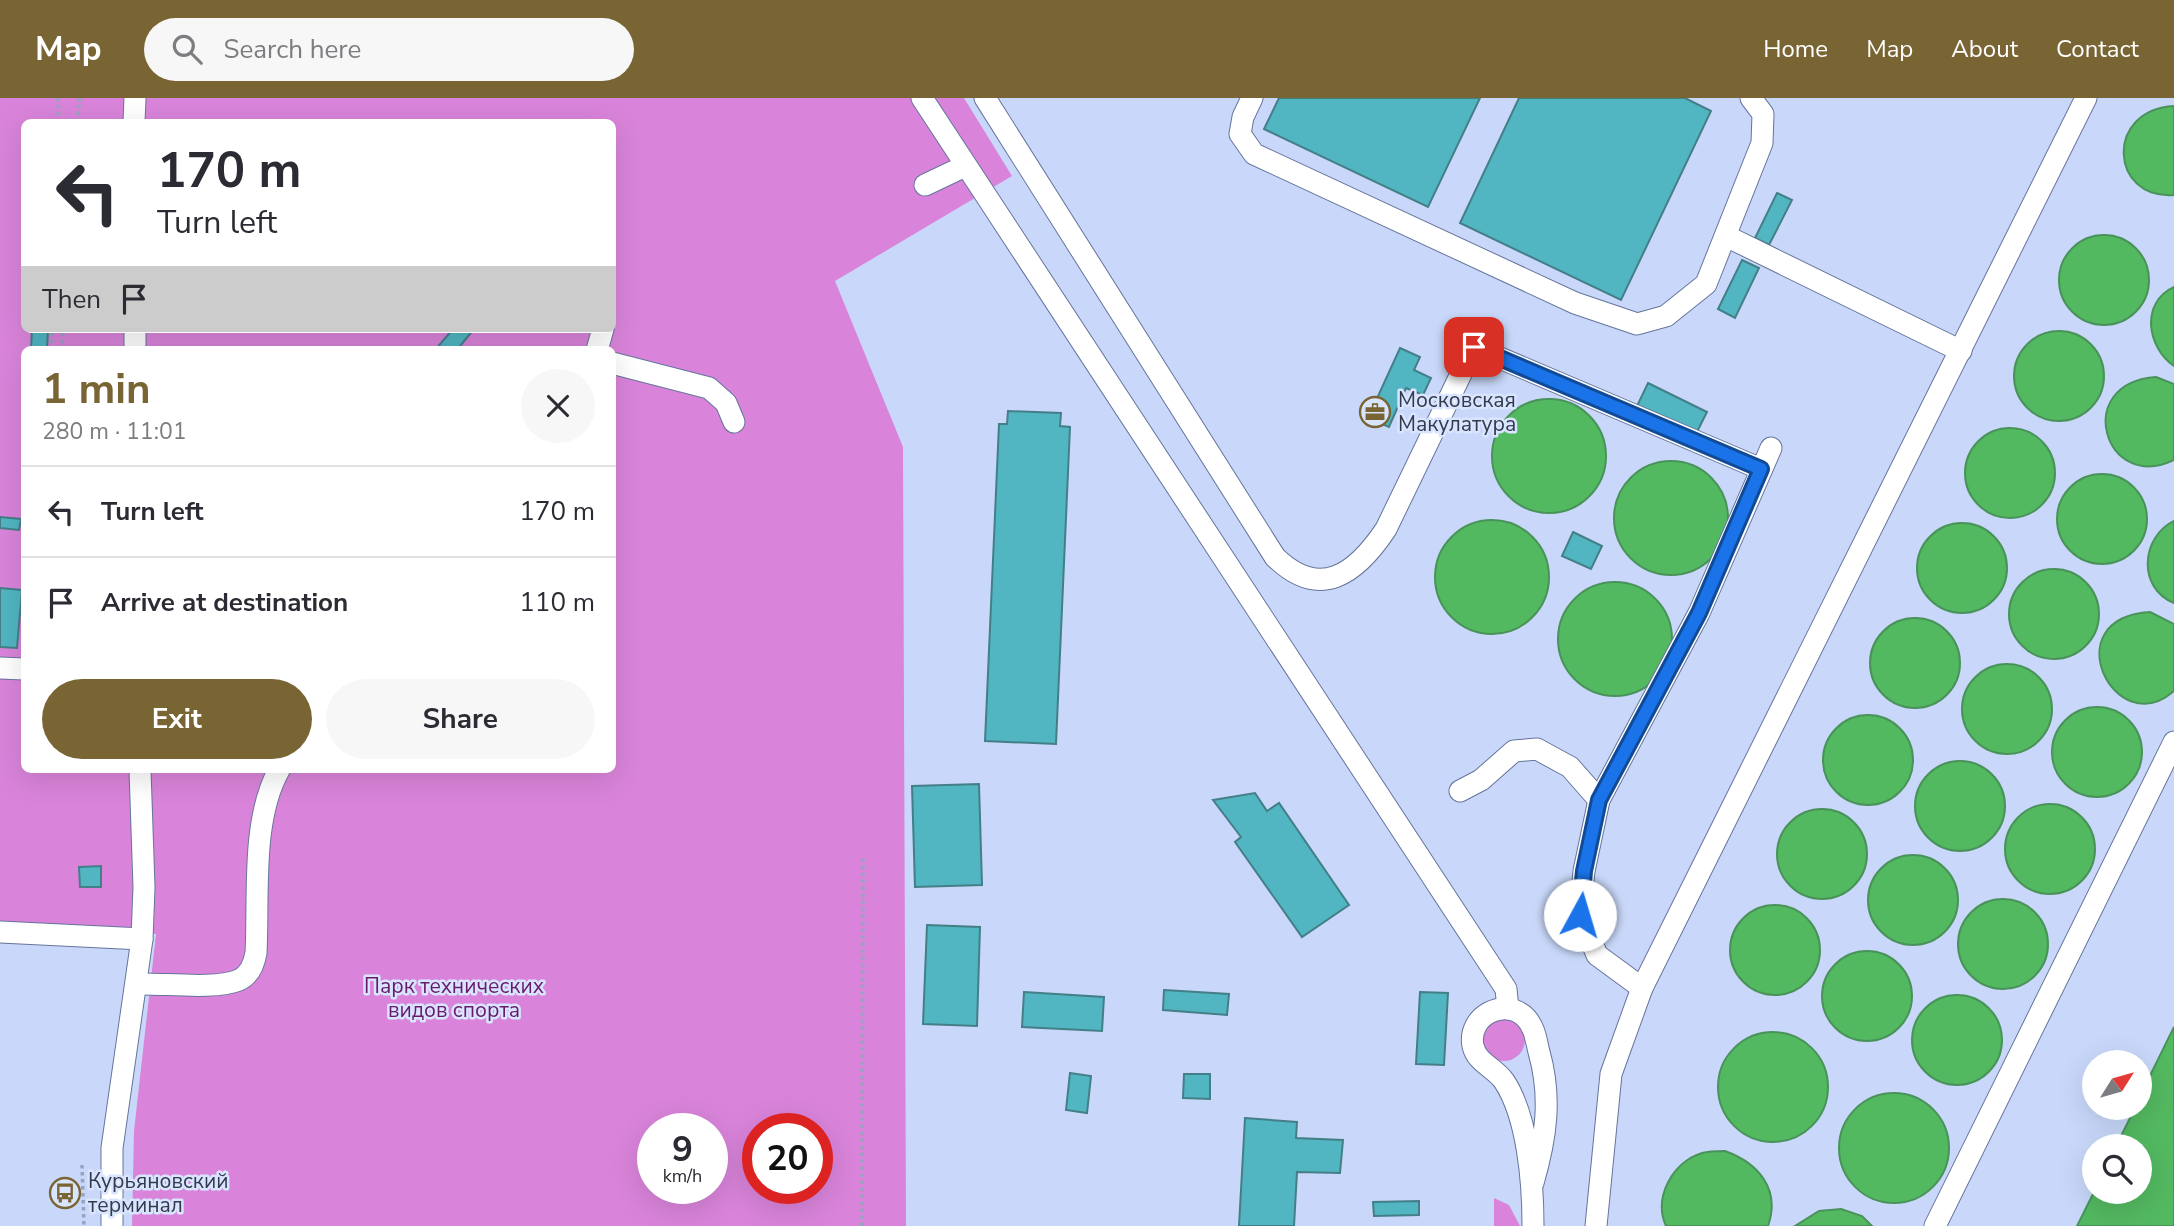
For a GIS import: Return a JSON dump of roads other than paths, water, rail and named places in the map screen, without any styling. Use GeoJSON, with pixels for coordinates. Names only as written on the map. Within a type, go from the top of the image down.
{"type":"FeatureCollection","features":[{"type":"Feature","properties":{"kind":"street"},"geometry":{"type":"LineString","coordinates":[[134,119],[135,98]]}},
{"type":"Feature","properties":{"kind":"street"},"geometry":{"type":"LineString","coordinates":[[922,98],[1506,989],[1508,1009]]}},
{"type":"Feature","properties":{"kind":"street"},"geometry":{"type":"LineString","coordinates":[[985,98],[1275,557],[1293,574],[1310,579],[1331,579],[1350,570],[1370,553],[1386,529],[1474,347],[1761,469]]}},
{"type":"Feature","properties":{"kind":"street"},"geometry":{"type":"LineString","coordinates":[[1252,98],[1243,117],[1240,134],[1254,154],[1575,303],[1637,324],[1666,316],[1706,284],[1762,144],[1763,114],[1751,98]]}},
{"type":"Feature","properties":{"kind":"street"},"geometry":{"type":"LineString","coordinates":[[1596,1226],[1611,1074],[1642,988],[2086,98]]}},
{"type":"Feature","properties":{"kind":"street"},"geometry":{"type":"LineString","coordinates":[[925,185],[965,166]]}},
{"type":"Feature","properties":{"kind":"street"},"geometry":{"type":"LineString","coordinates":[[1726,236],[1961,351]]}},
{"type":"Feature","properties":{"kind":"street"},"geometry":{"type":"LineString","coordinates":[[616,364],[709,388],[726,403],[734,422]]}},
{"type":"Feature","properties":{"kind":"street"},"geometry":{"type":"LineString","coordinates":[[1642,988],[1597,955],[1580,915],[1584,871],[1599,800],[1699,613],[1771,448]]}},
{"type":"Feature","properties":{"kind":"street"},"geometry":{"type":"LineString","coordinates":[[0,668],[21,669]]}},
{"type":"Feature","properties":{"kind":"street"},"geometry":{"type":"LineString","coordinates":[[1935,1226],[2174,741]]}},
{"type":"Feature","properties":{"kind":"street"},"geometry":{"type":"LineString","coordinates":[[1460,791],[1481,780],[1514,751],[1537,748],[1570,767],[1599,800]]}},
{"type":"Feature","properties":{"kind":"street"},"geometry":{"type":"LineString","coordinates":[[112,1226],[112,1148],[142,939],[144,887],[140,773]]}},
{"type":"Feature","properties":{"kind":"street"},"geometry":{"type":"LineString","coordinates":[[137,984],[224,984],[241,979],[253,967],[265,798],[278,773]]}},
{"type":"Feature","properties":{"kind":"street"},"geometry":{"type":"LineString","coordinates":[[0,932],[142,939]]}},
{"type":"Feature","properties":{"kind":"street"},"geometry":{"type":"LineString","coordinates":[[1533,1183],[1545,1140],[1548,1096],[1536,1035],[1526,1018],[1508,1009],[1489,1012],[1481,1018],[1472,1036],[1473,1047],[1477,1056],[1504,1081],[1516,1107],[1533,1183],[1533,1226]]}},
{"type":"Feature","properties":{"kind":"place","name":"Московская Макулатура"},"geometry":{"type":"Point","coordinates":[1375,412]}},
{"type":"Feature","properties":{"kind":"place","name":"Курьяновский терминал"},"geometry":{"type":"Point","coordinates":[65,1193]}},
{"type":"Feature","properties":{"kind":"park label","name":"Парк технических видов спорта"},"geometry":{"type":"Point","coordinates":[454,998]}}]}
